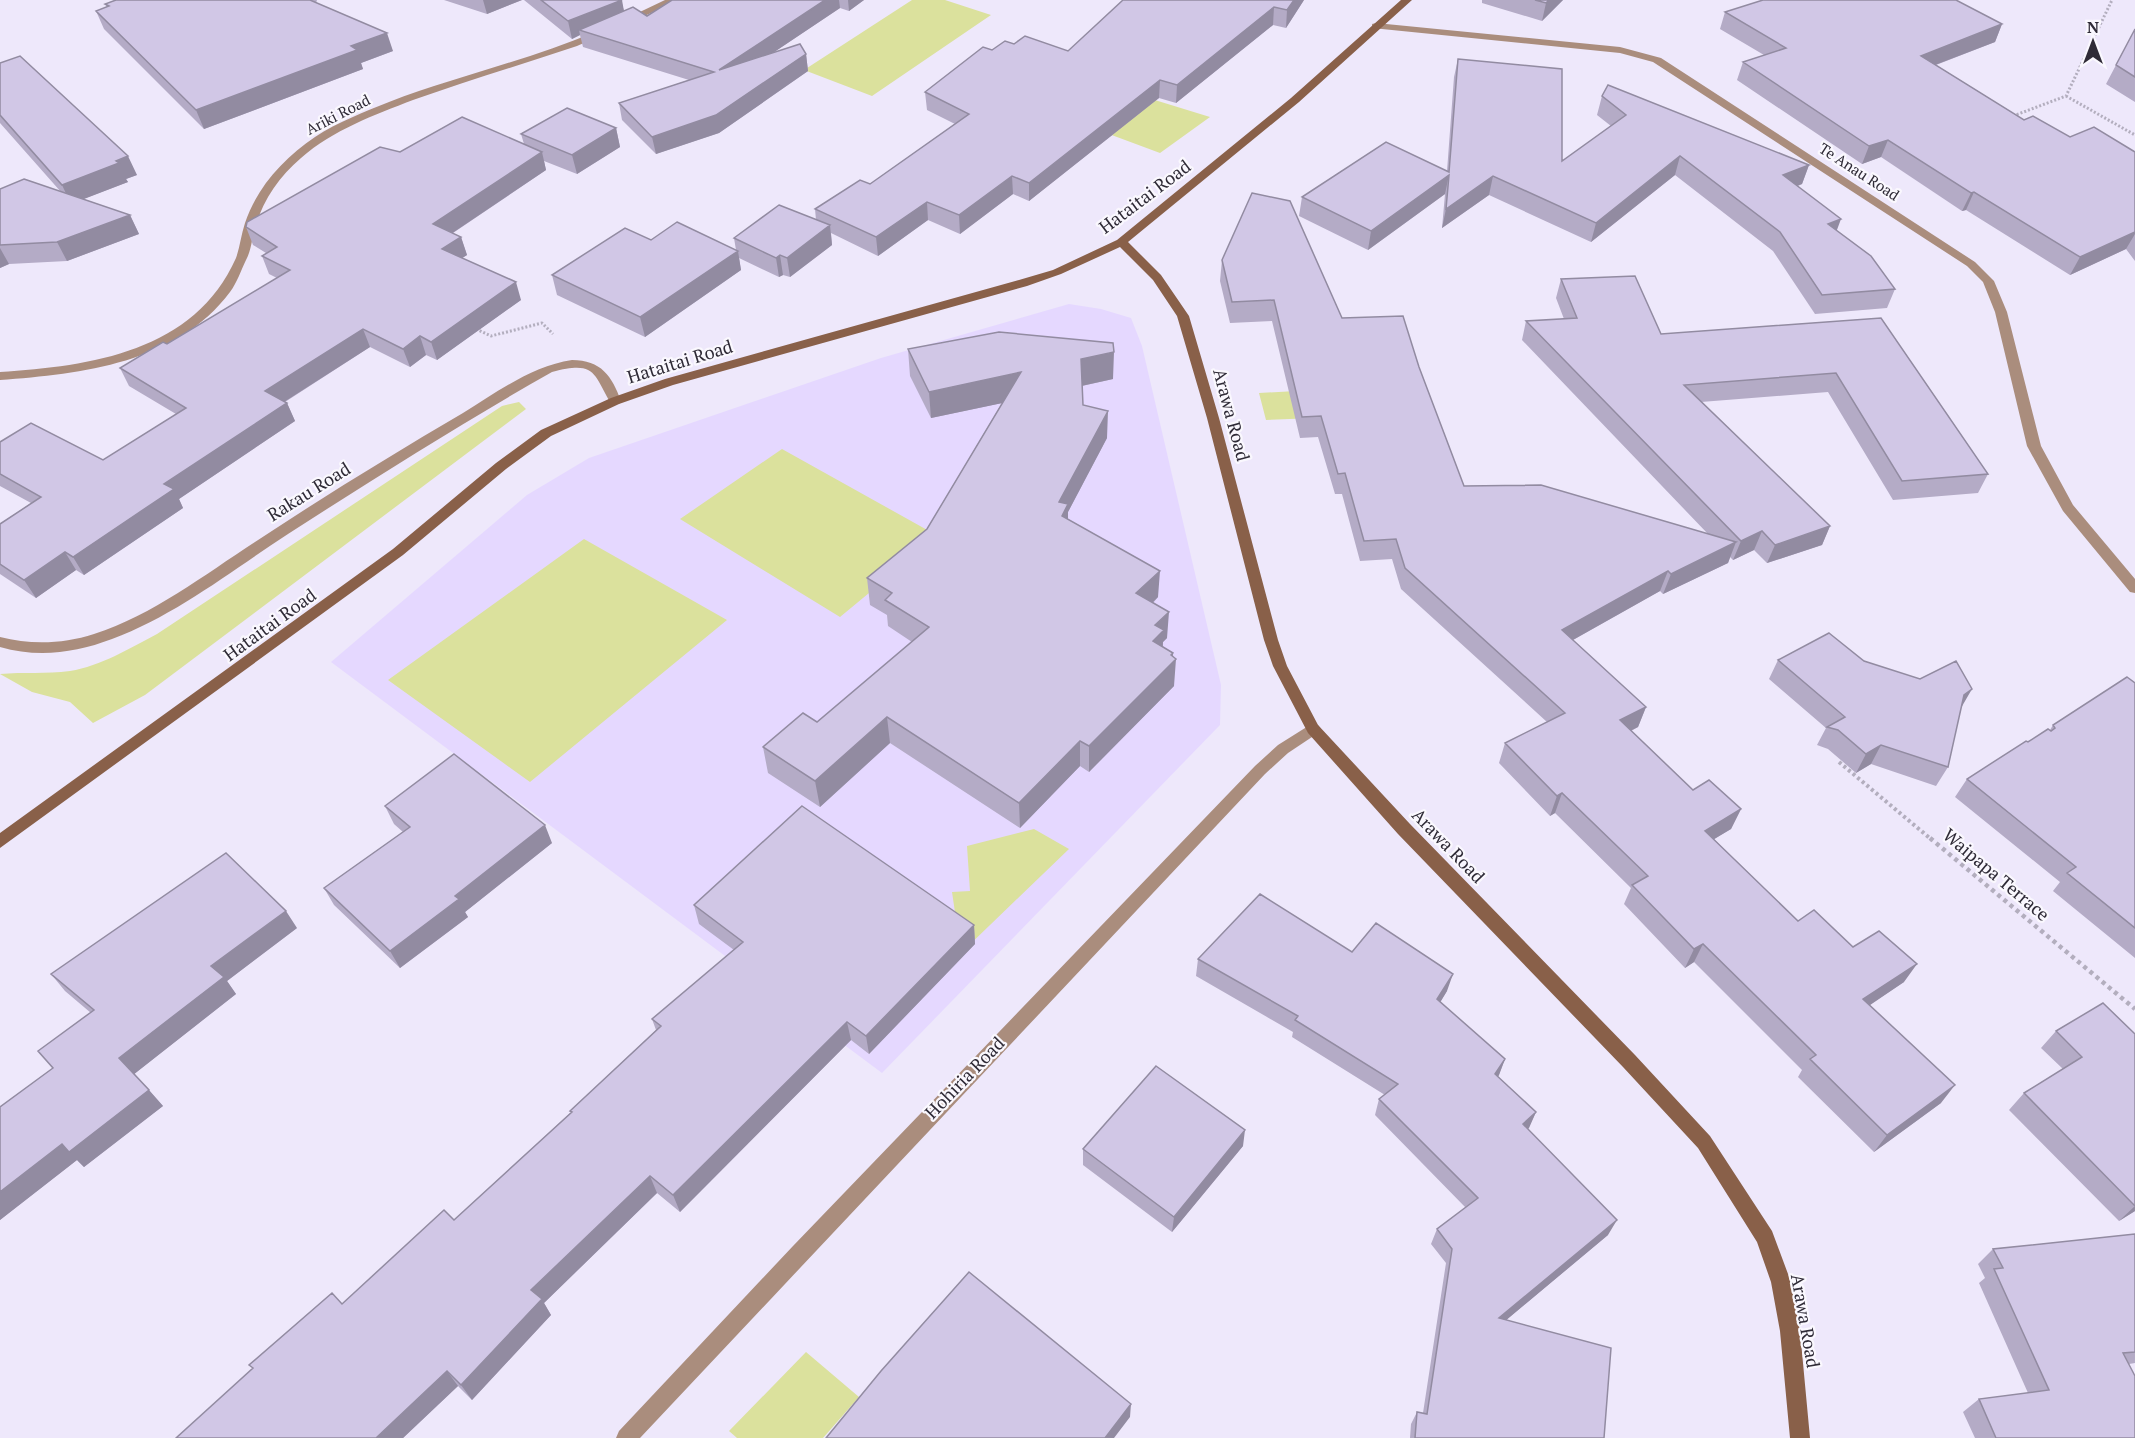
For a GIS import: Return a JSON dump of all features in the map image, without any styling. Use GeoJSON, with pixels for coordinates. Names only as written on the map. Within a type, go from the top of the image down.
{"type":"FeatureCollection","features":[{"type":"Feature","properties":{"kind":"street","name":"Ariki Road"},"geometry":{"type":"LineString","coordinates":[[0,376],[105,364],[148,348],[198,319],[212,307],[228,286],[242,258],[251,220],[263,195],[283,168],[321,137],[358,119],[418,95],[593,37],[673,0]]}},
{"type":"Feature","properties":{"kind":"street","name":"Hataitai Road"},"geometry":{"type":"LineString","coordinates":[[0,842],[398,552],[501,466],[546,433],[615,401],[678,379],[1023,284],[1057,272],[1121,242],[1295,100],[1407,0]]}},
{"type":"Feature","properties":{"kind":"street","name":"Te Anau Road"},"geometry":{"type":"LineString","coordinates":[[1376,26],[1620,50],[1657,60],[1971,264],[1988,281],[2001,312],[2034,446],[2068,508],[2135,588]]}},
{"type":"Feature","properties":{"kind":"street","name":"Arawa Road"},"geometry":{"type":"LineString","coordinates":[[1121,242],[1157,278],[1183,316],[1213,418],[1271,640],[1280,666],[1313,729],[1404,829],[1629,1061],[1704,1142],[1765,1238],[1781,1282],[1790,1331],[1800,1438]]}},
{"type":"Feature","properties":{"kind":"street"},"geometry":{"type":"LineString","coordinates":[[573,362],[597,369],[610,384],[615,401]]}},
{"type":"Feature","properties":{"kind":"street","name":"Rakau Road"},"geometry":{"type":"LineString","coordinates":[[0,642],[34,648],[68,646],[107,635],[156,612],[344,491],[503,394],[548,369],[573,362]]}},
{"type":"Feature","properties":{"kind":"street","name":"Hohiria Road"},"geometry":{"type":"LineString","coordinates":[[626,1438],[800,1251],[1260,770],[1283,749],[1313,729]]}},
{"type":"Feature","properties":{"kind":"path"},"geometry":{"type":"LineString","coordinates":[[2010,117],[2066,96],[2112,0]]}},
{"type":"Feature","properties":{"kind":"path"},"geometry":{"type":"LineString","coordinates":[[2066,96],[2135,135]]}},
{"type":"Feature","properties":{"kind":"path"},"geometry":{"type":"LineString","coordinates":[[470,326],[491,336],[542,323],[558,339],[573,362]]}},
{"type":"Feature","properties":{"kind":"path","name":"Waipapa Terrace"},"geometry":{"type":"LineString","coordinates":[[1839,762],[2135,1009]]}},
{"type":"Feature","properties":{"kind":"shaded area"},"geometry":{"type":"Polygon","coordinates":[[[1069,304],[1101,309],[1131,318],[1142,346],[1221,685],[1220,725],[882,1073],[331,662],[527,495],[589,458],[881,358],[1069,304]]]}},
{"type":"Feature","properties":{"kind":"green space"},"geometry":{"type":"Polygon","coordinates":[[[912,0],[945,0],[991,15],[872,96],[804,70],[912,0]]]}},
{"type":"Feature","properties":{"kind":"green space"},"geometry":{"type":"Polygon","coordinates":[[[1080,77],[1210,117],[1160,153],[1039,108],[1080,77]]]}},
{"type":"Feature","properties":{"kind":"green space"},"geometry":{"type":"Polygon","coordinates":[[[1313,390],[1316,418],[1266,420],[1259,393],[1313,390]]]}},
{"type":"Feature","properties":{"kind":"green space"},"geometry":{"type":"Polygon","coordinates":[[[519,402],[526,409],[145,695],[93,723],[70,702],[32,692],[0,674],[82,669],[126,651],[157,634],[502,406],[519,402]]]}},
{"type":"Feature","properties":{"kind":"green space"},"geometry":{"type":"Polygon","coordinates":[[[782,449],[938,536],[840,617],[680,519],[782,449]]]}},
{"type":"Feature","properties":{"kind":"green space"},"geometry":{"type":"Polygon","coordinates":[[[584,539],[727,620],[530,782],[388,680],[584,539]]]}},
{"type":"Feature","properties":{"kind":"green space"},"geometry":{"type":"Polygon","coordinates":[[[1034,829],[1069,849],[961,953],[952,892],[970,891],[967,846],[1034,829]]]}},
{"type":"Feature","properties":{"kind":"green space"},"geometry":{"type":"Polygon","coordinates":[[[806,1352],[859,1397],[823,1438],[737,1438],[729,1431],[806,1352]]]}},
{"type":"Feature","properties":{"kind":"building"},"geometry":{"type":"Polygon","coordinates":[[[116,0],[310,0],[387,33],[351,46],[357,50],[196,110],[96,11],[109,6],[105,4],[116,0]]]}},
{"type":"Feature","properties":{"kind":"building"},"geometry":{"type":"Polygon","coordinates":[[[541,0],[622,0],[568,21],[541,0]]]}},
{"type":"Feature","properties":{"kind":"building"},"geometry":{"type":"Polygon","coordinates":[[[672,0],[825,0],[719,70],[800,44],[806,54],[716,115],[652,137],[619,103],[714,72],[579,30],[633,7],[647,16],[672,0]]]}},
{"type":"Feature","properties":{"kind":"building"},"geometry":{"type":"Polygon","coordinates":[[[1123,0],[1294,0],[1287,10],[1274,7],[1177,85],[1160,80],[1029,183],[1012,176],[959,215],[927,202],[876,237],[815,209],[860,180],[870,184],[969,114],[925,92],[983,47],[992,50],[1005,41],[1014,44],[1025,36],[1068,51],[1123,0]]]}},
{"type":"Feature","properties":{"kind":"building"},"geometry":{"type":"Polygon","coordinates":[[[1763,0],[1956,0],[2002,24],[1921,56],[2024,120],[2033,116],[2070,137],[2094,127],[2135,152],[2135,232],[2080,257],[1974,192],[1971,193],[1888,140],[1869,146],[1743,62],[1786,48],[1725,12],[1763,0]]]}},
{"type":"Feature","properties":{"kind":"building"},"geometry":{"type":"Polygon","coordinates":[[[2135,29],[2135,77],[2116,65],[2135,29]]]}},
{"type":"Feature","properties":{"kind":"building"},"geometry":{"type":"Polygon","coordinates":[[[20,56],[128,156],[116,161],[119,163],[62,185],[0,115],[0,63],[20,56]]]}},
{"type":"Feature","properties":{"kind":"building"},"geometry":{"type":"Polygon","coordinates":[[[1458,59],[1562,69],[1562,161],[1626,115],[1602,96],[1608,85],[1809,165],[1783,175],[1841,219],[1828,224],[1871,256],[1895,289],[1822,295],[1780,232],[1680,156],[1596,223],[1493,176],[1446,209],[1449,175],[1371,231],[1302,197],[1386,142],[1449,172],[1458,59]]]}},
{"type":"Feature","properties":{"kind":"building"},"geometry":{"type":"Polygon","coordinates":[[[567,108],[616,128],[572,155],[521,134],[567,108]]]}},
{"type":"Feature","properties":{"kind":"building"},"geometry":{"type":"Polygon","coordinates":[[[462,117],[542,152],[433,224],[461,237],[442,249],[516,282],[431,342],[420,336],[403,349],[363,329],[265,391],[287,403],[164,484],[174,489],[73,557],[65,552],[24,580],[0,564],[0,524],[41,497],[0,474],[0,442],[31,423],[103,460],[186,408],[120,368],[163,342],[167,344],[290,270],[262,256],[277,247],[246,227],[247,222],[380,147],[400,152],[462,117]]]}},
{"type":"Feature","properties":{"kind":"building"},"geometry":{"type":"Polygon","coordinates":[[[24,179],[130,215],[57,242],[0,245],[0,189],[24,179]]]}},
{"type":"Feature","properties":{"kind":"building"},"geometry":{"type":"Polygon","coordinates":[[[1252,193],[1290,201],[1342,318],[1403,316],[1419,367],[1464,486],[1541,485],[1736,542],[1671,574],[1668,571],[1562,630],[1646,707],[1620,720],[1693,790],[1709,780],[1741,809],[1705,831],[1798,921],[1814,910],[1853,947],[1879,931],[1917,964],[1863,999],[1955,1085],[1887,1135],[1810,1059],[1816,1055],[1703,944],[1694,949],[1632,885],[1648,876],[1562,793],[1557,796],[1505,743],[1565,713],[1405,568],[1396,539],[1364,541],[1345,473],[1338,474],[1321,416],[1302,417],[1274,300],[1232,302],[1222,260],[1252,193]]]}},
{"type":"Feature","properties":{"kind":"building"},"geometry":{"type":"Polygon","coordinates":[[[779,205],[830,225],[787,258],[780,255],[776,258],[734,238],[779,205]]]}},
{"type":"Feature","properties":{"kind":"building"},"geometry":{"type":"Polygon","coordinates":[[[677,222],[738,251],[640,317],[552,275],[625,228],[651,240],[677,222]]]}},
{"type":"Feature","properties":{"kind":"building"},"geometry":{"type":"Polygon","coordinates":[[[1635,276],[1661,334],[1881,318],[1988,474],[1902,481],[1836,373],[1684,385],[1830,526],[1775,545],[1762,531],[1741,541],[1526,321],[1577,318],[1561,279],[1635,276]]]}},
{"type":"Feature","properties":{"kind":"building"},"geometry":{"type":"Polygon","coordinates":[[[999,332],[1113,343],[1114,352],[1081,359],[1083,405],[1108,411],[1059,502],[1068,504],[1062,516],[1160,571],[1136,593],[1169,612],[1155,625],[1164,630],[1153,641],[1173,653],[1171,655],[1176,659],[1089,746],[1080,741],[1019,803],[887,717],[815,781],[763,747],[803,713],[817,722],[929,627],[885,600],[892,593],[867,578],[927,529],[1021,372],[929,392],[908,349],[999,332]]]}},
{"type":"Feature","properties":{"kind":"building"},"geometry":{"type":"Polygon","coordinates":[[[1829,633],[1864,661],[1920,679],[1956,661],[1972,689],[1964,695],[1948,767],[1881,745],[1866,754],[1838,730],[1827,727],[1845,717],[1778,660],[1829,633]]]}},
{"type":"Feature","properties":{"kind":"building"},"geometry":{"type":"Polygon","coordinates":[[[2127,677],[2135,683],[2135,928],[2067,873],[2076,867],[1967,779],[2026,741],[2028,742],[2048,729],[2051,731],[2055,728],[2053,725],[2127,677]]]}},
{"type":"Feature","properties":{"kind":"building"},"geometry":{"type":"Polygon","coordinates":[[[454,754],[545,825],[455,896],[459,899],[390,951],[324,888],[410,827],[385,806],[454,754]]]}},
{"type":"Feature","properties":{"kind":"building"},"geometry":{"type":"Polygon","coordinates":[[[802,806],[974,925],[866,1036],[847,1022],[673,1195],[650,1176],[531,1290],[542,1299],[461,1385],[447,1371],[376,1438],[176,1438],[253,1368],[249,1365],[332,1293],[342,1304],[444,1210],[454,1220],[572,1112],[570,1111],[661,1026],[652,1019],[743,942],[694,905],[802,806]]]}},
{"type":"Feature","properties":{"kind":"building"},"geometry":{"type":"Polygon","coordinates":[[[226,853],[286,911],[211,966],[224,977],[119,1058],[149,1090],[69,1152],[62,1144],[0,1192],[0,1107],[53,1068],[38,1051],[94,1010],[51,974],[226,853]]]}},
{"type":"Feature","properties":{"kind":"building"},"geometry":{"type":"Polygon","coordinates":[[[1260,894],[1352,952],[1376,923],[1453,974],[1437,999],[1505,1059],[1495,1074],[1536,1112],[1523,1124],[1617,1220],[1499,1318],[1611,1348],[1604,1438],[1415,1438],[1417,1412],[1427,1414],[1452,1249],[1437,1229],[1478,1198],[1379,1099],[1398,1084],[1295,1020],[1298,1016],[1198,959],[1260,894]]]}},
{"type":"Feature","properties":{"kind":"building"},"geometry":{"type":"Polygon","coordinates":[[[2103,1003],[2135,1034],[2135,1206],[2024,1093],[2082,1057],[2056,1031],[2103,1003]]]}},
{"type":"Feature","properties":{"kind":"building"},"geometry":{"type":"Polygon","coordinates":[[[1156,1066],[1245,1130],[1174,1217],[1083,1149],[1156,1066]]]}},
{"type":"Feature","properties":{"kind":"building"},"geometry":{"type":"Polygon","coordinates":[[[2135,1234],[2135,1352],[2123,1353],[2135,1376],[2135,1438],[1996,1438],[1979,1399],[2049,1390],[1994,1269],[2003,1268],[1993,1249],[2135,1234]]]}},
{"type":"Feature","properties":{"kind":"building"},"geometry":{"type":"Polygon","coordinates":[[[969,1272],[1131,1404],[1105,1438],[826,1438],[881,1371],[969,1272]]]}}]}
